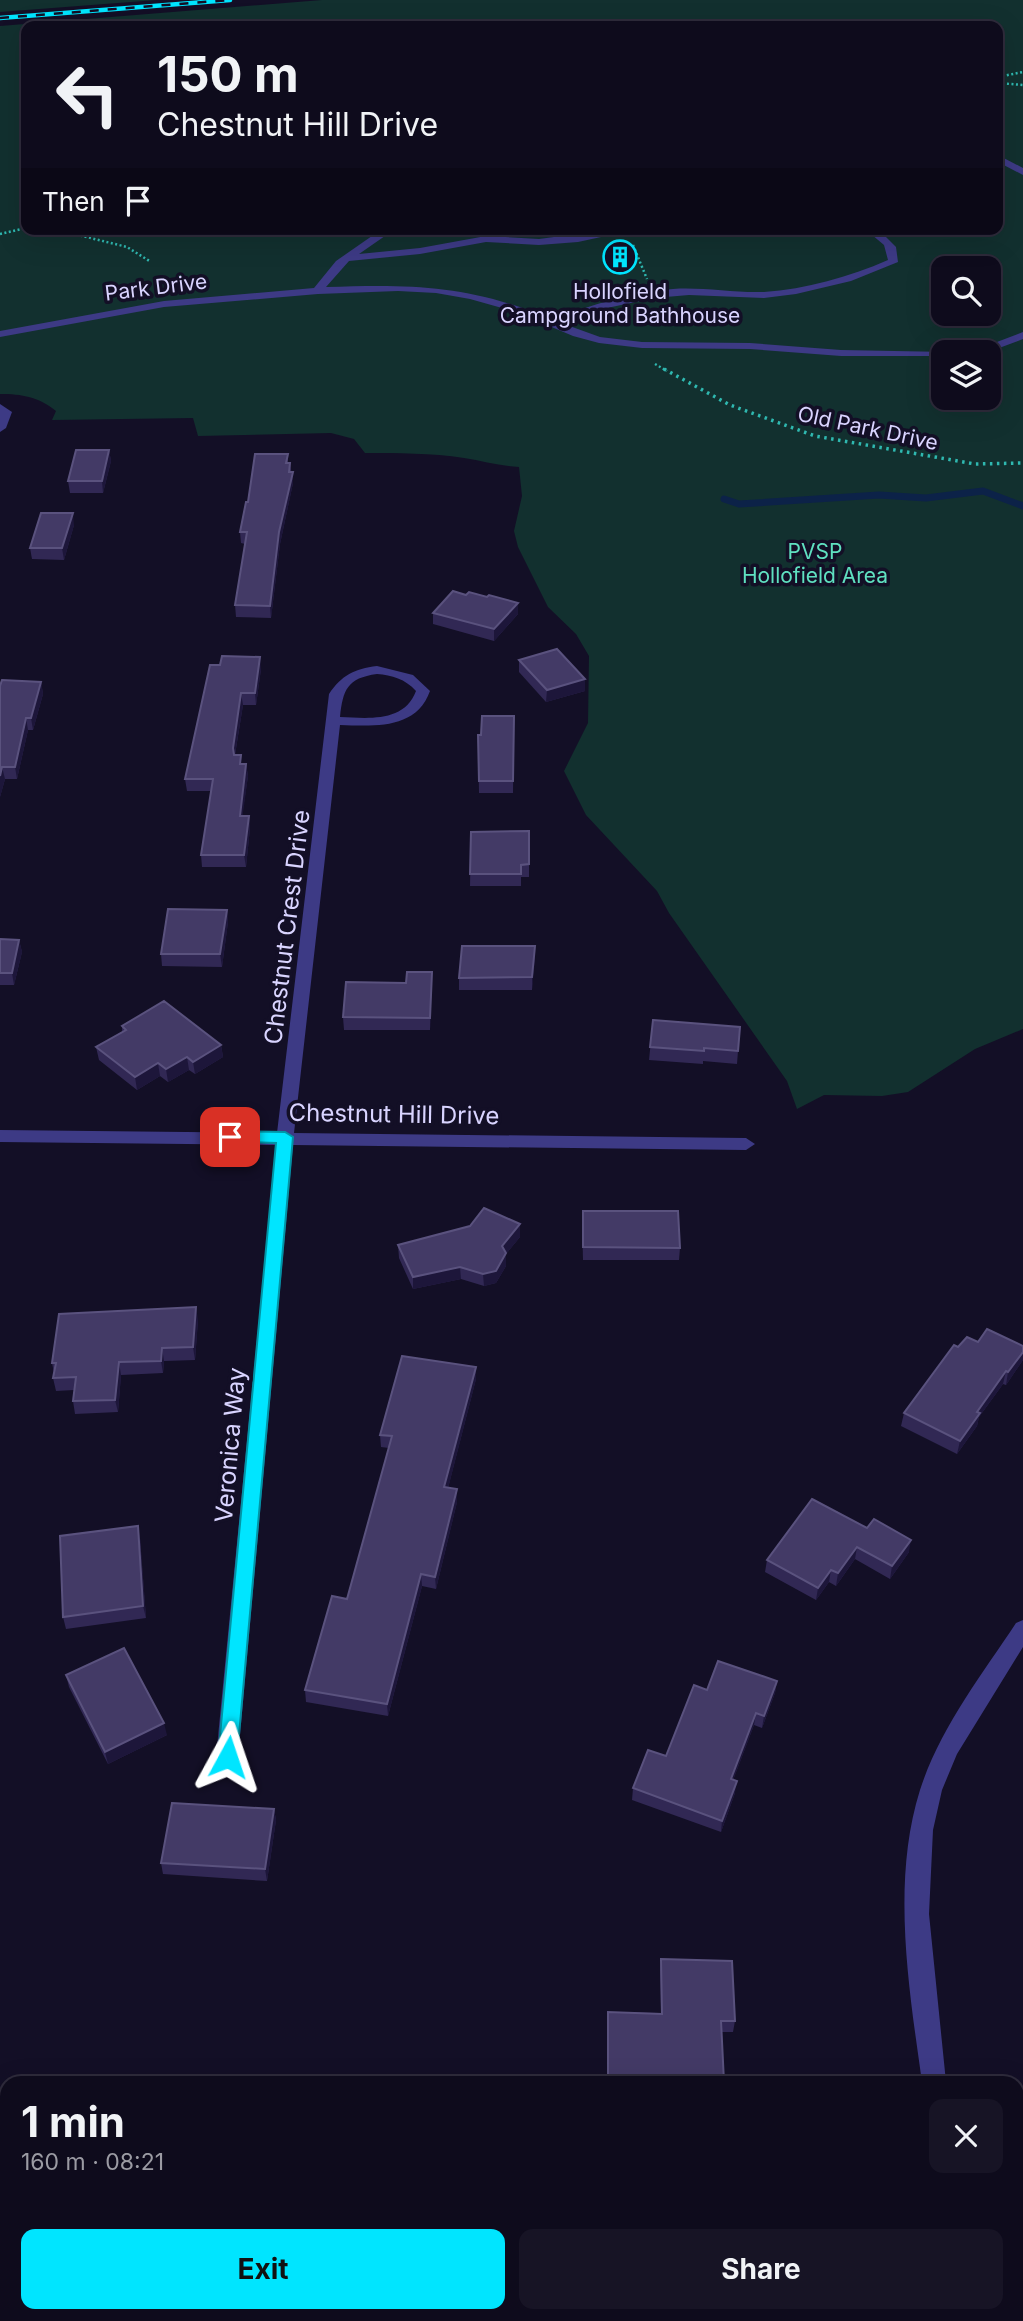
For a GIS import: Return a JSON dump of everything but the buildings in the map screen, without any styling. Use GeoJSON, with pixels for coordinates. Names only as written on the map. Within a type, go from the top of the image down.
{"type":"FeatureCollection","features":[{"type":"Feature","properties":{"kind":"street"},"geometry":{"type":"LineString","coordinates":[[1003,161],[1023,172]]}},
{"type":"Feature","properties":{"kind":"street"},"geometry":{"type":"LineString","coordinates":[[318,291],[324,278],[381,235]]}},
{"type":"Feature","properties":{"kind":"street"},"geometry":{"type":"LineString","coordinates":[[348,258],[420,251],[486,239],[539,242],[601,235]]}},
{"type":"Feature","properties":{"kind":"street"},"geometry":{"type":"LineString","coordinates":[[555,324],[593,307],[653,296],[687,292],[766,295],[858,275],[894,262],[892,248],[880,235]]}},
{"type":"Feature","properties":{"kind":"street","name":"Park Drive"},"geometry":{"type":"LineString","coordinates":[[0,334],[164,304],[318,291],[398,288],[436,290],[471,296],[520,310],[599,340],[642,345],[750,346],[841,353],[931,353]]}},
{"type":"Feature","properties":{"kind":"street"},"geometry":{"type":"LineString","coordinates":[[1001,344],[1023,335]]}},
{"type":"Feature","properties":{"kind":"street"},"geometry":{"type":"LineString","coordinates":[[0,428],[3,410]]}},
{"type":"Feature","properties":{"kind":"street","name":"Chestnut Crest Drive"},"geometry":{"type":"LineString","coordinates":[[285,1137],[336,694],[345,681],[359,674],[380,671],[401,674],[417,682],[423,691],[421,702],[411,713],[400,718],[334,721]]}},
{"type":"Feature","properties":{"kind":"street","name":"Chestnut Hill Drive"},"geometry":{"type":"LineString","coordinates":[[0,1136],[746,1144]]}},
{"type":"Feature","properties":{"kind":"street","name":"Veronica Way"},"geometry":{"type":"LineString","coordinates":[[228,1757],[285,1137]]}},
{"type":"Feature","properties":{"kind":"street"},"geometry":{"type":"LineString","coordinates":[[933,2076],[916,1893],[919,1838],[930,1795],[946,1752],[1023,1629]]}},
{"type":"Feature","properties":{"kind":"path"},"geometry":{"type":"LineString","coordinates":[[1003,76],[1023,72]]}},
{"type":"Feature","properties":{"kind":"path"},"geometry":{"type":"LineString","coordinates":[[1003,83],[1023,85]]}},
{"type":"Feature","properties":{"kind":"path"},"geometry":{"type":"LineString","coordinates":[[0,234],[21,229]]}},
{"type":"Feature","properties":{"kind":"path"},"geometry":{"type":"LineString","coordinates":[[77,235],[135,248],[151,262]]}},
{"type":"Feature","properties":{"kind":"path"},"geometry":{"type":"LineString","coordinates":[[632,235],[653,296]]}},
{"type":"Feature","properties":{"kind":"path","name":"Old Park Drive"},"geometry":{"type":"LineString","coordinates":[[647,360],[730,405],[815,436],[975,464],[1023,463]]}},
{"type":"Feature","properties":{"kind":"green space"},"geometry":{"type":"Polygon","coordinates":[[[0,0],[157,0],[0,12],[0,0]]]}},
{"type":"Feature","properties":{"kind":"green space","name":"PVSP Hollofield Area"},"geometry":{"type":"Polygon","coordinates":[[[322,0],[1023,0],[1023,1029],[975,1049],[908,1092],[882,1096],[824,1095],[797,1109],[787,1081],[669,913],[657,891],[586,815],[564,771],[588,723],[589,656],[576,634],[548,607],[518,547],[514,531],[522,496],[519,467],[439,455],[365,453],[354,439],[331,433],[198,436],[193,418],[52,420],[56,411],[37,399],[0,394],[0,26],[21,24],[21,235],[1003,235],[1003,21],[62,21],[322,0]]]}},
{"type":"Feature","properties":{"kind":"waterway"},"geometry":{"type":"LineString","coordinates":[[724,499],[739,504],[879,495],[926,498],[983,491],[1023,506]]}},
{"type":"Feature","properties":{"kind":"railway"},"geometry":{"type":"LineString","coordinates":[[0,18],[230,0]]}},
{"type":"Feature","properties":{"kind":"place","name":"Hollofield Campground Bathhouse"},"geometry":{"type":"Point","coordinates":[620,257]}},
{"type":"Feature","properties":{"kind":"route"},"geometry":{"type":"LineString","coordinates":[[228,1757],[285,1137],[230,1137]]}}]}
